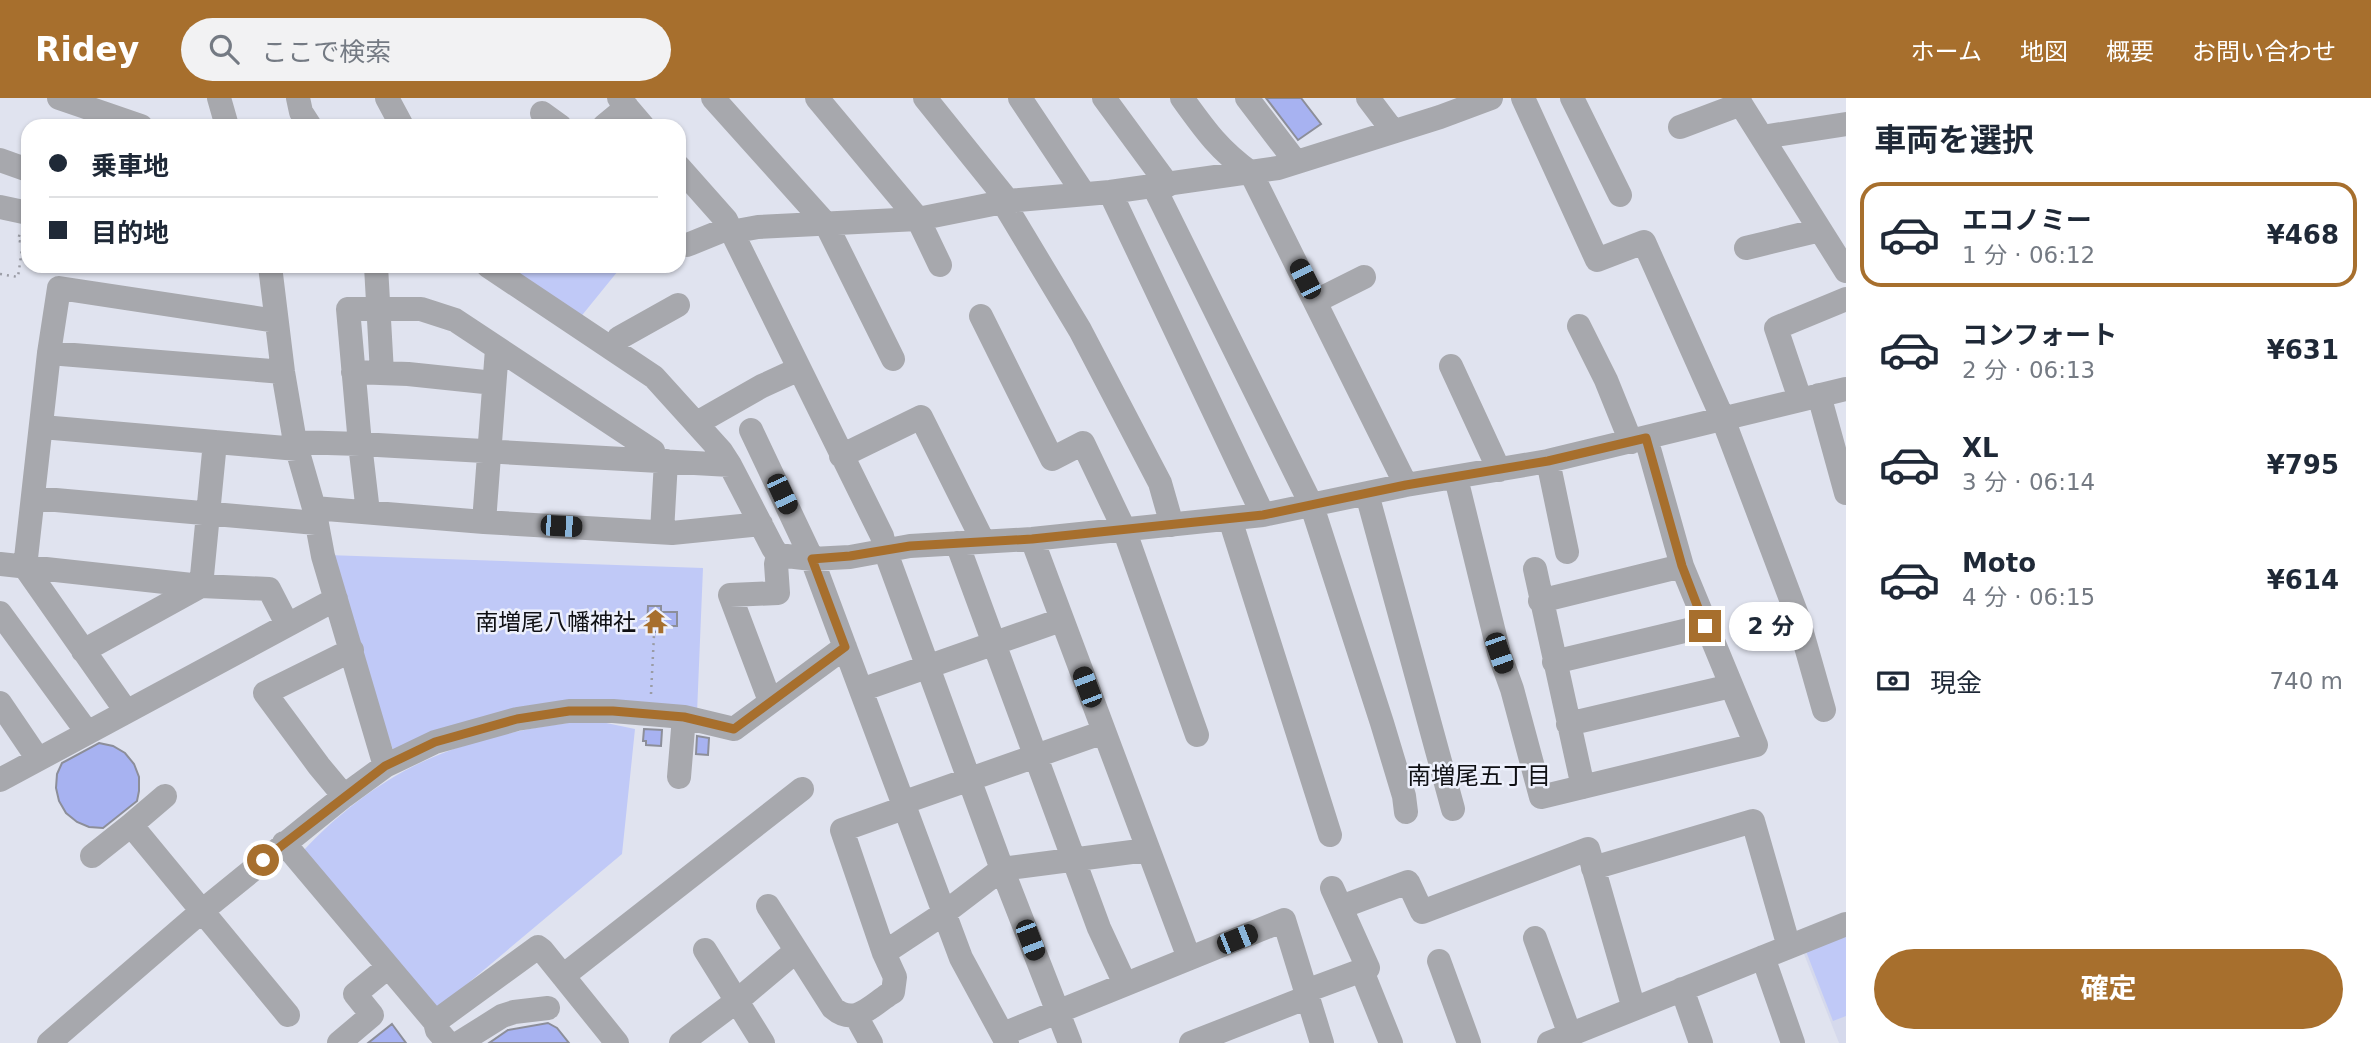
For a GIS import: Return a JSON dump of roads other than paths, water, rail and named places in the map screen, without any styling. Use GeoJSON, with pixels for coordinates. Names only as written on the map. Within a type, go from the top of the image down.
{"type":"FeatureCollection","features":[{"type":"Feature","properties":{"kind":"street"},"geometry":{"type":"LineString","coordinates":[[59,98],[120,119]]}},
{"type":"Feature","properties":{"kind":"street"},"geometry":{"type":"LineString","coordinates":[[219,98],[225,119]]}},
{"type":"Feature","properties":{"kind":"street"},"geometry":{"type":"LineString","coordinates":[[298,98],[306,119]]}},
{"type":"Feature","properties":{"kind":"street"},"geometry":{"type":"LineString","coordinates":[[387,98],[398,119]]}},
{"type":"Feature","properties":{"kind":"street"},"geometry":{"type":"LineString","coordinates":[[713,98],[826,223],[892,359]]}},
{"type":"Feature","properties":{"kind":"street"},"geometry":{"type":"LineString","coordinates":[[925,98],[1006,201],[1080,330],[1160,483],[1172,525]]}},
{"type":"Feature","properties":{"kind":"street"},"geometry":{"type":"LineString","coordinates":[[1020,98],[1084,194]]}},
{"type":"Feature","properties":{"kind":"street"},"geometry":{"type":"LineString","coordinates":[[1104,98],[1161,186],[1312,506],[1404,796],[1406,812]]}},
{"type":"Feature","properties":{"kind":"street"},"geometry":{"type":"LineString","coordinates":[[1182,98],[1214,142],[1251,173],[1406,485]]}},
{"type":"Feature","properties":{"kind":"street"},"geometry":{"type":"LineString","coordinates":[[1247,98],[1296,162]]}},
{"type":"Feature","properties":{"kind":"street"},"geometry":{"type":"LineString","coordinates":[[1368,98],[1393,131]]}},
{"type":"Feature","properties":{"kind":"street"},"geometry":{"type":"LineString","coordinates":[[687,245],[730,230],[918,219],[1006,201],[1110,192],[1251,173],[1296,162],[1393,131],[1457,103],[1491,98]]}},
{"type":"Feature","properties":{"kind":"street"},"geometry":{"type":"LineString","coordinates":[[1523,98],[1597,260],[1644,242],[1723,419],[1797,615],[1824,710]]}},
{"type":"Feature","properties":{"kind":"street"},"geometry":{"type":"LineString","coordinates":[[1572,98],[1620,195]]}},
{"type":"Feature","properties":{"kind":"street"},"geometry":{"type":"LineString","coordinates":[[1680,127],[1739,101],[1830,232],[1846,271]]}},
{"type":"Feature","properties":{"kind":"street"},"geometry":{"type":"LineString","coordinates":[[610,119],[623,102],[637,119]]}},
{"type":"Feature","properties":{"kind":"street"},"geometry":{"type":"LineString","coordinates":[[827,102],[918,219],[940,265]]}},
{"type":"Feature","properties":{"kind":"street"},"geometry":{"type":"LineString","coordinates":[[1762,137],[1846,124]]}},
{"type":"Feature","properties":{"kind":"street"},"geometry":{"type":"LineString","coordinates":[[0,160],[21,168]]}},
{"type":"Feature","properties":{"kind":"street"},"geometry":{"type":"LineString","coordinates":[[686,175],[726,220],[882,536],[1002,869],[1070,1043]]}},
{"type":"Feature","properties":{"kind":"street"},"geometry":{"type":"LineString","coordinates":[[1110,192],[1263,515]]}},
{"type":"Feature","properties":{"kind":"street"},"geometry":{"type":"LineString","coordinates":[[1746,248],[1830,232]]}},
{"type":"Feature","properties":{"kind":"street"},"geometry":{"type":"LineString","coordinates":[[271,273],[283,372],[296,446],[336,599],[385,766]]}},
{"type":"Feature","properties":{"kind":"street"},"geometry":{"type":"LineString","coordinates":[[377,273],[382,373]]}},
{"type":"Feature","properties":{"kind":"street"},"geometry":{"type":"LineString","coordinates":[[499,273],[654,377],[697,423],[730,465],[778,555],[778,593],[730,595],[770,701]]}},
{"type":"Feature","properties":{"kind":"street"},"geometry":{"type":"LineString","coordinates":[[1316,301],[1364,277]]}},
{"type":"Feature","properties":{"kind":"street"},"geometry":{"type":"LineString","coordinates":[[126,711],[25,567],[59,288],[276,321]]}},
{"type":"Feature","properties":{"kind":"street"},"geometry":{"type":"LineString","coordinates":[[1846,299],[1776,328],[1810,397],[1846,493]]}},
{"type":"Feature","properties":{"kind":"street"},"geometry":{"type":"LineString","coordinates":[[613,349],[619,338],[678,305]]}},
{"type":"Feature","properties":{"kind":"street"},"geometry":{"type":"LineString","coordinates":[[368,512],[348,309],[421,309],[455,320],[653,451],[659,461],[662,532]]}},
{"type":"Feature","properties":{"kind":"street"},"geometry":{"type":"LineString","coordinates":[[981,316],[1052,459],[1083,443],[1124,529],[1197,735]]}},
{"type":"Feature","properties":{"kind":"street"},"geometry":{"type":"LineString","coordinates":[[1456,478],[1499,653],[1512,689],[1541,797],[1756,745],[1705,626],[1638,440],[1578,326]]}},
{"type":"Feature","properties":{"kind":"street"},"geometry":{"type":"LineString","coordinates":[[484,522],[497,349]]}},
{"type":"Feature","properties":{"kind":"street"},"geometry":{"type":"LineString","coordinates":[[49,353],[283,372]]}},
{"type":"Feature","properties":{"kind":"street"},"geometry":{"type":"LineString","coordinates":[[1451,366],[1499,470]]}},
{"type":"Feature","properties":{"kind":"street"},"geometry":{"type":"LineString","coordinates":[[697,423],[762,386],[799,369]]}},
{"type":"Feature","properties":{"kind":"street"},"geometry":{"type":"LineString","coordinates":[[353,372],[494,383]]}},
{"type":"Feature","properties":{"kind":"street"},"geometry":{"type":"LineString","coordinates":[[778,555],[812,559],[850,556],[885,550],[1032,539],[1263,515],[1406,485],[1548,461],[1846,389]]}},
{"type":"Feature","properties":{"kind":"street"},"geometry":{"type":"LineString","coordinates":[[841,456],[921,417],[983,541]]}},
{"type":"Feature","properties":{"kind":"street"},"geometry":{"type":"LineString","coordinates":[[42,427],[215,442],[296,446],[360,444],[730,465]]}},
{"type":"Feature","properties":{"kind":"street"},"geometry":{"type":"LineString","coordinates":[[751,430],[812,559],[961,958],[1005,1039],[1058,1012],[1284,920],[1322,1043]]}},
{"type":"Feature","properties":{"kind":"street"},"geometry":{"type":"LineString","coordinates":[[201,586],[215,442]]}},
{"type":"Feature","properties":{"kind":"street"},"geometry":{"type":"LineString","coordinates":[[1548,461],[1567,552]]}},
{"type":"Feature","properties":{"kind":"street"},"geometry":{"type":"LineString","coordinates":[[1367,494],[1453,809]]}},
{"type":"Feature","properties":{"kind":"street"},"geometry":{"type":"LineString","coordinates":[[33,498],[209,514],[315,516],[368,512],[484,522],[662,532],[761,524]]}},
{"type":"Feature","properties":{"kind":"street"},"geometry":{"type":"LineString","coordinates":[[1230,519],[1330,835]]}},
{"type":"Feature","properties":{"kind":"street"},"geometry":{"type":"LineString","coordinates":[[1032,539],[1189,958]]}},
{"type":"Feature","properties":{"kind":"street"},"geometry":{"type":"LineString","coordinates":[[957,543],[1099,928],[1125,984]]}},
{"type":"Feature","properties":{"kind":"street"},"geometry":{"type":"LineString","coordinates":[[0,564],[201,586],[269,589],[287,624]]}},
{"type":"Feature","properties":{"kind":"street"},"geometry":{"type":"LineString","coordinates":[[1540,601],[1682,566]]}},
{"type":"Feature","properties":{"kind":"street"},"geometry":{"type":"LineString","coordinates":[[1535,569],[1583,788]]}},
{"type":"Feature","properties":{"kind":"street"},"geometry":{"type":"LineString","coordinates":[[83,652],[201,586]]}},
{"type":"Feature","properties":{"kind":"street"},"geometry":{"type":"LineString","coordinates":[[0,780],[336,599]]}},
{"type":"Feature","properties":{"kind":"street"},"geometry":{"type":"LineString","coordinates":[[0,613],[87,732]]}},
{"type":"Feature","properties":{"kind":"street"},"geometry":{"type":"LineString","coordinates":[[861,690],[1061,620]]}},
{"type":"Feature","properties":{"kind":"street"},"geometry":{"type":"LineString","coordinates":[[1554,662],[1705,626]]}},
{"type":"Feature","properties":{"kind":"street"},"geometry":{"type":"LineString","coordinates":[[49,1043],[202,911],[385,766],[435,742],[517,719],[569,711],[684,717],[734,729],[845,647]]}},
{"type":"Feature","properties":{"kind":"street"},"geometry":{"type":"LineString","coordinates":[[344,796],[265,693],[352,650]]}},
{"type":"Feature","properties":{"kind":"street"},"geometry":{"type":"LineString","coordinates":[[1568,724],[1731,686]]}},
{"type":"Feature","properties":{"kind":"street"},"geometry":{"type":"LineString","coordinates":[[0,703],[38,759]]}},
{"type":"Feature","properties":{"kind":"street"},"geometry":{"type":"LineString","coordinates":[[679,777],[684,717]]}},
{"type":"Feature","properties":{"kind":"street"},"geometry":{"type":"LineString","coordinates":[[768,906],[833,1008],[841,1015],[856,1016],[893,992],[895,977],[884,953],[842,830],[970,779],[1104,732]]}},
{"type":"Feature","properties":{"kind":"street"},"geometry":{"type":"LineString","coordinates":[[563,976],[802,789]]}},
{"type":"Feature","properties":{"kind":"street"},"geometry":{"type":"LineString","coordinates":[[92,856],[165,796]]}},
{"type":"Feature","properties":{"kind":"street"},"geometry":{"type":"LineString","coordinates":[[1593,868],[1754,821],[1789,947]]}},
{"type":"Feature","properties":{"kind":"street"},"geometry":{"type":"LineString","coordinates":[[131,825],[288,1015]]}},
{"type":"Feature","properties":{"kind":"street"},"geometry":{"type":"LineString","coordinates":[[284,844],[441,1033],[538,947],[617,1043]]}},
{"type":"Feature","properties":{"kind":"street"},"geometry":{"type":"LineString","coordinates":[[1191,1043],[1368,968],[1336,898],[1408,882],[1422,912],[1588,849],[1634,1009]]}},
{"type":"Feature","properties":{"kind":"street"},"geometry":{"type":"LineString","coordinates":[[884,953],[943,914],[1002,869],[1147,850]]}},
{"type":"Feature","properties":{"kind":"street"},"geometry":{"type":"LineString","coordinates":[[1535,938],[1560,1039],[1603,1033],[1634,1009],[1846,924]]}},
{"type":"Feature","properties":{"kind":"street"},"geometry":{"type":"LineString","coordinates":[[705,950],[763,1043]]}},
{"type":"Feature","properties":{"kind":"street"},"geometry":{"type":"LineString","coordinates":[[681,1043],[796,951]]}},
{"type":"Feature","properties":{"kind":"street"},"geometry":{"type":"LineString","coordinates":[[1763,957],[1793,1043]]}},
{"type":"Feature","properties":{"kind":"street"},"geometry":{"type":"LineString","coordinates":[[1439,961],[1469,1043]]}},
{"type":"Feature","properties":{"kind":"street"},"geometry":{"type":"LineString","coordinates":[[339,1043],[372,1016],[355,994],[388,967]]}},
{"type":"Feature","properties":{"kind":"street"},"geometry":{"type":"LineString","coordinates":[[1362,971],[1391,1043]]}},
{"type":"Feature","properties":{"kind":"street"},"geometry":{"type":"LineString","coordinates":[[1682,989],[1701,1043]]}},
{"type":"Feature","properties":{"kind":"street"},"geometry":{"type":"LineString","coordinates":[[459,1043],[502,1016],[548,1008]]}},
{"type":"Feature","properties":{"kind":"street"},"geometry":{"type":"LineString","coordinates":[[856,1016],[871,1043]]}},
{"type":"Feature","properties":{"kind":"place","name":"南増尾八幡神社"},"geometry":{"type":"Point","coordinates":[656,622]}},
{"type":"Feature","properties":{"kind":"district","name":"南増尾五丁目"},"geometry":{"type":"Point","coordinates":[1479,776]}}]}
